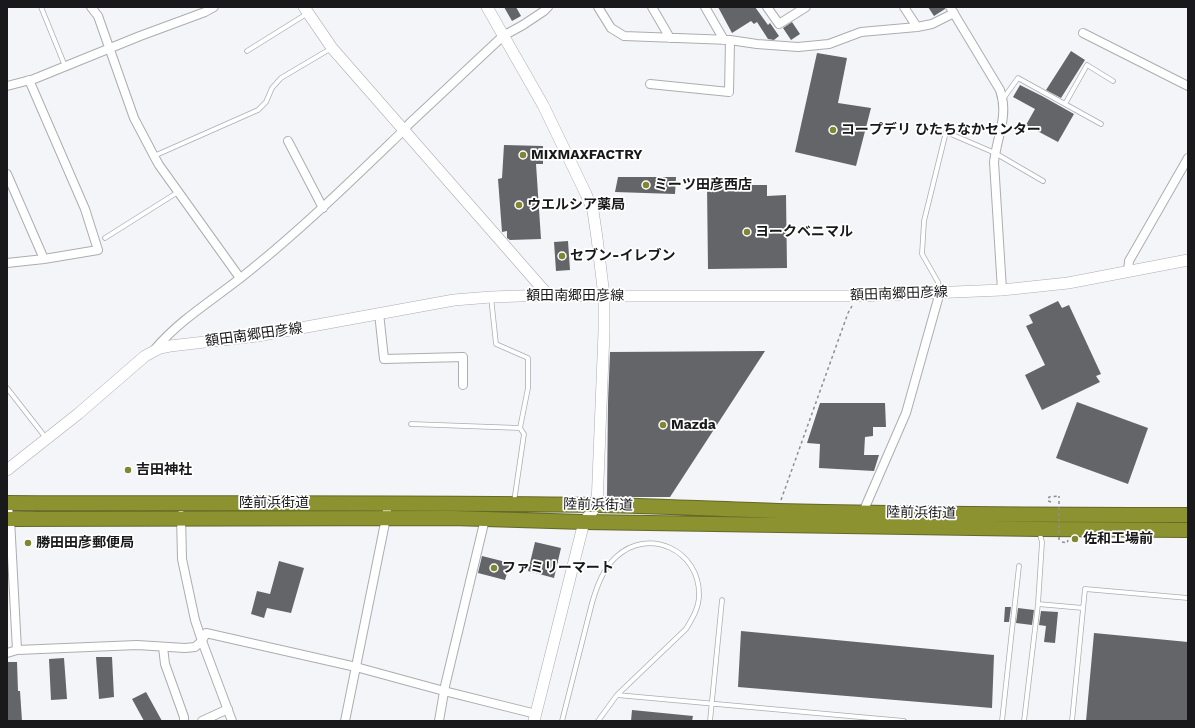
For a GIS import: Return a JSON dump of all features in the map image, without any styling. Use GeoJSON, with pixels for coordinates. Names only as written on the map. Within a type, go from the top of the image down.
{"type":"FeatureCollection","features":[{"type":"Feature","properties":{"kind":"highway","name":"陸前浜街道"},"geometry":{"type":"LineString","coordinates":[[7,504],[388,502],[1039,515],[1188,515]]}},
{"type":"Feature","properties":{"kind":"highway","name":"陸前浜街道"},"geometry":{"type":"LineString","coordinates":[[8,519],[386,518],[1039,529],[1188,530]]}},
{"type":"Feature","properties":{"kind":"main road"},"geometry":{"type":"LineString","coordinates":[[487,7],[543,105],[593,211],[604,296],[604,340],[597,505],[584,522],[535,717]]}},
{"type":"Feature","properties":{"kind":"main road"},"geometry":{"type":"LineString","coordinates":[[306,10],[332,48],[548,295]]}},
{"type":"Feature","properties":{"kind":"main road","name":"額田南郷田彦線"},"geometry":{"type":"LineString","coordinates":[[7,470],[78,414],[141,360],[153,352],[170,346],[257,336],[454,300],[548,295],[858,296],[1002,290],[1068,283],[1188,260]]}},
{"type":"Feature","properties":{"kind":"street"},"geometry":{"type":"LineString","coordinates":[[92,7],[98,16],[134,118],[154,156],[240,278]]}},
{"type":"Feature","properties":{"kind":"street"},"geometry":{"type":"LineString","coordinates":[[7,86],[29,80],[205,12],[214,7]]}},
{"type":"Feature","properties":{"kind":"street"},"geometry":{"type":"LineString","coordinates":[[153,352],[167,335],[253,269],[323,208],[409,124],[503,36],[523,25],[548,7]]}},
{"type":"Feature","properties":{"kind":"street"},"geometry":{"type":"LineString","coordinates":[[598,7],[611,28],[624,36],[727,40],[798,47],[829,44],[860,32],[917,27],[932,24],[952,10],[1000,90],[1003,100],[1002,122],[994,162],[1002,290]]}},
{"type":"Feature","properties":{"kind":"street"},"geometry":{"type":"LineString","coordinates":[[652,7],[670,38]]}},
{"type":"Feature","properties":{"kind":"street"},"geometry":{"type":"LineString","coordinates":[[650,84],[729,92],[727,40],[705,7]]}},
{"type":"Feature","properties":{"kind":"street"},"geometry":{"type":"LineString","coordinates":[[767,7],[779,24],[806,7]]}},
{"type":"Feature","properties":{"kind":"street"},"geometry":{"type":"LineString","coordinates":[[904,7],[917,27]]}},
{"type":"Feature","properties":{"kind":"street"},"geometry":{"type":"LineString","coordinates":[[1083,33],[1188,86]]}},
{"type":"Feature","properties":{"kind":"street"},"geometry":{"type":"LineString","coordinates":[[7,263],[44,259],[98,250],[85,209],[29,80]]}},
{"type":"Feature","properties":{"kind":"street"},"geometry":{"type":"LineString","coordinates":[[288,141],[323,208]]}},
{"type":"Feature","properties":{"kind":"street"},"geometry":{"type":"LineString","coordinates":[[1128,272],[1129,261],[1188,158]]}},
{"type":"Feature","properties":{"kind":"street"},"geometry":{"type":"LineString","coordinates":[[7,174],[44,259]]}},
{"type":"Feature","properties":{"kind":"street"},"geometry":{"type":"LineString","coordinates":[[863,512],[906,413],[940,292]]}},
{"type":"Feature","properties":{"kind":"street"},"geometry":{"type":"LineString","coordinates":[[379,313],[384,359],[463,357],[463,385]]}},
{"type":"Feature","properties":{"kind":"street"},"geometry":{"type":"LineString","coordinates":[[345,721],[388,502]]}},
{"type":"Feature","properties":{"kind":"street"},"geometry":{"type":"LineString","coordinates":[[7,504],[17,650]]}},
{"type":"Feature","properties":{"kind":"street"},"geometry":{"type":"LineString","coordinates":[[180,504],[182,518],[182,559],[195,620],[232,721]]}},
{"type":"Feature","properties":{"kind":"street"},"geometry":{"type":"LineString","coordinates":[[439,721],[444,691],[485,519]]}},
{"type":"Feature","properties":{"kind":"street"},"geometry":{"type":"LineString","coordinates":[[7,653],[17,650],[138,645],[185,648],[195,647],[202,641],[206,633],[356,667],[535,717]]}},
{"type":"Feature","properties":{"kind":"street"},"geometry":{"type":"LineString","coordinates":[[163,647],[165,664],[183,720]]}},
{"type":"Feature","properties":{"kind":"street"},"geometry":{"type":"LineString","coordinates":[[202,721],[228,709]]}},
{"type":"Feature","properties":{"kind":"lane"},"geometry":{"type":"LineString","coordinates":[[41,7],[65,66]]}},
{"type":"Feature","properties":{"kind":"lane"},"geometry":{"type":"LineString","coordinates":[[247,51],[306,10]]}},
{"type":"Feature","properties":{"kind":"lane"},"geometry":{"type":"LineString","coordinates":[[154,156],[258,110],[266,102],[272,88],[281,78],[332,48]]}},
{"type":"Feature","properties":{"kind":"lane"},"geometry":{"type":"LineString","coordinates":[[1065,104],[1087,65],[1113,81]]}},
{"type":"Feature","properties":{"kind":"lane"},"geometry":{"type":"LineString","coordinates":[[1003,100],[1018,78],[1101,124]]}},
{"type":"Feature","properties":{"kind":"lane"},"geometry":{"type":"LineString","coordinates":[[940,292],[938,282],[922,254],[924,221],[946,132],[995,153],[1043,181]]}},
{"type":"Feature","properties":{"kind":"lane"},"geometry":{"type":"LineString","coordinates":[[105,238],[178,192]]}},
{"type":"Feature","properties":{"kind":"lane"},"geometry":{"type":"LineString","coordinates":[[491,297],[496,344],[528,358],[528,388],[520,428],[524,434],[513,504]]}},
{"type":"Feature","properties":{"kind":"lane"},"geometry":{"type":"LineString","coordinates":[[7,388],[47,439]]}},
{"type":"Feature","properties":{"kind":"lane"},"geometry":{"type":"LineString","coordinates":[[411,424],[520,428]]}},
{"type":"Feature","properties":{"kind":"lane"},"geometry":{"type":"LineString","coordinates":[[1024,721],[1038,604],[1042,542],[1039,529],[1039,515]]}},
{"type":"Feature","properties":{"kind":"lane"},"geometry":{"type":"LineString","coordinates":[[562,721],[592,603],[603,574],[617,556],[634,546],[644,544],[663,545],[684,556],[696,575],[699,596],[697,608],[686,629],[617,695],[598,721]]}},
{"type":"Feature","properties":{"kind":"lane"},"geometry":{"type":"LineString","coordinates":[[1002,721],[1020,566]]}},
{"type":"Feature","properties":{"kind":"lane"},"geometry":{"type":"LineString","coordinates":[[1072,721],[1085,589],[1188,598]]}},
{"type":"Feature","properties":{"kind":"lane"},"geometry":{"type":"LineString","coordinates":[[710,721],[722,600]]}},
{"type":"Feature","properties":{"kind":"lane"},"geometry":{"type":"LineString","coordinates":[[1038,604],[1083,608]]}},
{"type":"Feature","properties":{"kind":"lane"},"geometry":{"type":"LineString","coordinates":[[617,695],[904,721]]}},
{"type":"Feature","properties":{"kind":"path"},"geometry":{"type":"LineString","coordinates":[[777,510],[848,313],[858,296]]}},
{"type":"Feature","properties":{"kind":"path"},"geometry":{"type":"LineString","coordinates":[[1056,503],[1048,501],[1049,497],[1059,496],[1059,540]]}},
{"type":"Feature","properties":{"kind":"building"},"geometry":{"type":"Polygon","coordinates":[[[504,7],[516,7],[521,16],[512,21],[504,7]]]}},
{"type":"Feature","properties":{"kind":"building"},"geometry":{"type":"Polygon","coordinates":[[[718,7],[755,7],[768,25],[770,23],[779,36],[774,40],[768,39],[757,22],[754,24],[751,21],[732,33],[718,7]]]}},
{"type":"Feature","properties":{"kind":"building"},"geometry":{"type":"Polygon","coordinates":[[[928,7],[945,7],[945,9],[934,16],[928,7]]]}},
{"type":"Feature","properties":{"kind":"building"},"geometry":{"type":"Polygon","coordinates":[[[792,22],[800,34],[791,40],[783,28],[792,22]]]}},
{"type":"Feature","properties":{"kind":"building"},"geometry":{"type":"Polygon","coordinates":[[[1071,51],[1085,60],[1061,98],[1046,90],[1071,51]]]}},
{"type":"Feature","properties":{"kind":"building","name":"コープデリ ひたちなかセンター"},"geometry":{"type":"Polygon","coordinates":[[[817,53],[847,58],[838,103],[871,108],[856,166],[795,152],[817,53]]]}},
{"type":"Feature","properties":{"kind":"building"},"geometry":{"type":"Polygon","coordinates":[[[1020,85],[1074,114],[1058,142],[1026,125],[1035,109],[1013,97],[1020,85]]]}},
{"type":"Feature","properties":{"kind":"building","name":"ウエルシア薬局"},"geometry":{"type":"Polygon","coordinates":[[[504,145],[543,146],[543,164],[536,164],[541,239],[510,240],[507,238],[507,231],[502,232],[498,179],[502,178],[504,145]]]}},
{"type":"Feature","properties":{"kind":"building","name":"ミーツ田彦西店"},"geometry":{"type":"Polygon","coordinates":[[[618,177],[676,177],[675,194],[615,192],[618,177]]]}},
{"type":"Feature","properties":{"kind":"building","name":"ヨークベニマル"},"geometry":{"type":"Polygon","coordinates":[[[707,185],[767,185],[767,196],[786,195],[787,268],[708,269],[707,185]]]}},
{"type":"Feature","properties":{"kind":"building","name":"セブン-イレブン"},"geometry":{"type":"Polygon","coordinates":[[[568,241],[570,270],[556,271],[554,242],[568,241]]]}},
{"type":"Feature","properties":{"kind":"building"},"geometry":{"type":"Polygon","coordinates":[[[1058,301],[1062,308],[1069,305],[1101,374],[1096,376],[1100,382],[1042,410],[1025,375],[1045,365],[1026,326],[1033,323],[1029,315],[1058,301]]]}},
{"type":"Feature","properties":{"kind":"building","name":"Mazda"},"geometry":{"type":"Polygon","coordinates":[[[765,351],[670,497],[607,497],[610,352],[765,351]]]}},
{"type":"Feature","properties":{"kind":"building"},"geometry":{"type":"Polygon","coordinates":[[[1077,402],[1148,428],[1128,484],[1056,458],[1077,402]]]}},
{"type":"Feature","properties":{"kind":"building"},"geometry":{"type":"Polygon","coordinates":[[[820,403],[885,403],[886,427],[873,427],[873,436],[865,437],[864,455],[879,455],[874,471],[819,468],[820,444],[807,443],[820,403]]]}},
{"type":"Feature","properties":{"kind":"building"},"geometry":{"type":"Polygon","coordinates":[[[535,542],[561,548],[554,578],[528,571],[535,542]]]}},
{"type":"Feature","properties":{"kind":"building","name":"ファミリーマート"},"geometry":{"type":"Polygon","coordinates":[[[482,556],[510,563],[505,580],[478,573],[482,556]]]}},
{"type":"Feature","properties":{"kind":"building"},"geometry":{"type":"Polygon","coordinates":[[[279,561],[304,568],[291,613],[267,608],[264,618],[251,614],[257,591],[270,594],[279,561]]]}},
{"type":"Feature","properties":{"kind":"building"},"geometry":{"type":"Polygon","coordinates":[[[1005,607],[1011,607],[1009,622],[1004,622],[1005,607]]]}},
{"type":"Feature","properties":{"kind":"building"},"geometry":{"type":"Polygon","coordinates":[[[1018,608],[1034,610],[1032,625],[1016,623],[1018,608]]]}},
{"type":"Feature","properties":{"kind":"building"},"geometry":{"type":"Polygon","coordinates":[[[1041,611],[1058,612],[1055,643],[1044,642],[1046,626],[1039,625],[1041,611]]]}},
{"type":"Feature","properties":{"kind":"building"},"geometry":{"type":"Polygon","coordinates":[[[741,631],[994,655],[992,708],[738,687],[741,631]]]}},
{"type":"Feature","properties":{"kind":"building"},"geometry":{"type":"Polygon","coordinates":[[[1094,633],[1188,642],[1188,721],[1086,721],[1094,633]]]}},
{"type":"Feature","properties":{"kind":"building"},"geometry":{"type":"Polygon","coordinates":[[[96,657],[112,657],[114,697],[99,699],[96,657]]]}},
{"type":"Feature","properties":{"kind":"building"},"geometry":{"type":"Polygon","coordinates":[[[64,658],[67,699],[51,700],[49,659],[64,658]]]}},
{"type":"Feature","properties":{"kind":"building"},"geometry":{"type":"Polygon","coordinates":[[[7,662],[17,662],[18,691],[20,691],[22,721],[7,721],[7,662]]]}},
{"type":"Feature","properties":{"kind":"building"},"geometry":{"type":"Polygon","coordinates":[[[146,692],[162,721],[144,721],[132,699],[146,692]]]}},
{"type":"Feature","properties":{"kind":"building"},"geometry":{"type":"Polygon","coordinates":[[[632,710],[693,716],[692,721],[631,721],[632,710]]]}},
{"type":"Feature","properties":{"kind":"place","name":"コープデリ ひたちなかセンター"},"geometry":{"type":"Point","coordinates":[833,130]}},
{"type":"Feature","properties":{"kind":"place","name":"MIXMAXFACTRY"},"geometry":{"type":"Point","coordinates":[523,155]}},
{"type":"Feature","properties":{"kind":"place","name":"ミーツ田彦西店"},"geometry":{"type":"Point","coordinates":[646,185]}},
{"type":"Feature","properties":{"kind":"place","name":"ウエルシア薬局"},"geometry":{"type":"Point","coordinates":[519,205]}},
{"type":"Feature","properties":{"kind":"place","name":"ヨークベニマル"},"geometry":{"type":"Point","coordinates":[747,232]}},
{"type":"Feature","properties":{"kind":"place","name":"セブン-イレブン"},"geometry":{"type":"Point","coordinates":[562,256]}},
{"type":"Feature","properties":{"kind":"place","name":"Mazda"},"geometry":{"type":"Point","coordinates":[663,425]}},
{"type":"Feature","properties":{"kind":"place","name":"吉田神社"},"geometry":{"type":"Point","coordinates":[128,470]}},
{"type":"Feature","properties":{"kind":"place","name":"佐和工場前"},"geometry":{"type":"Point","coordinates":[1075,539]}},
{"type":"Feature","properties":{"kind":"place","name":"勝田田彦郵便局"},"geometry":{"type":"Point","coordinates":[28,543]}},
{"type":"Feature","properties":{"kind":"place","name":"ファミリーマート"},"geometry":{"type":"Point","coordinates":[494,568]}}]}
